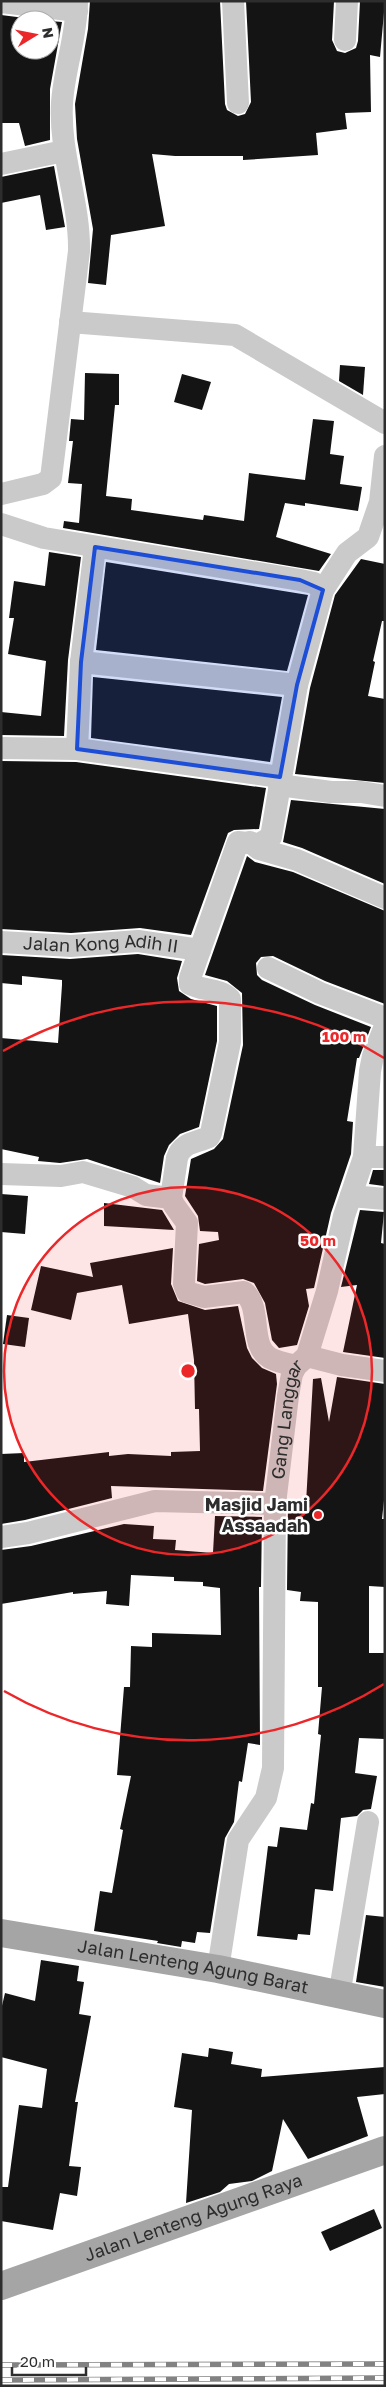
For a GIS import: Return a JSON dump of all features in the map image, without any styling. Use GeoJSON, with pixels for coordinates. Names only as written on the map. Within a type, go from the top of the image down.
{"type":"FeatureCollection","features":[{"type":"Feature","properties":{"kind":"main road","name":"Jalan Lenteng Agung Barat"},"geometry":{"type":"LineString","coordinates":[[1,1933],[218,1969],[338,1996],[385,2004]]}},
{"type":"Feature","properties":{"kind":"main road","name":"Jalan Lenteng Agung Raya"},"geometry":{"type":"LineString","coordinates":[[1,2286],[385,2150]]}},
{"type":"Feature","properties":{"kind":"street"},"geometry":{"type":"LineString","coordinates":[[233,1],[238,103]]}},
{"type":"Feature","properties":{"kind":"street"},"geometry":{"type":"LineString","coordinates":[[345,40],[347,1]]}},
{"type":"Feature","properties":{"kind":"street"},"geometry":{"type":"LineString","coordinates":[[1,2],[77,6],[62,103],[64,151],[80,233],[52,478],[43,484],[1,494]]}},
{"type":"Feature","properties":{"kind":"street"},"geometry":{"type":"LineString","coordinates":[[1,164],[64,151]]}},
{"type":"Feature","properties":{"kind":"street"},"geometry":{"type":"LineString","coordinates":[[70,322],[234,335],[385,423]]}},
{"type":"Feature","properties":{"kind":"street"},"geometry":{"type":"LineString","coordinates":[[385,456],[380,502],[368,537],[347,553],[323,590],[297,685],[279,781],[271,837],[265,842],[238,842],[190,984],[226,994],[230,999],[230,1042],[211,1133],[209,1137],[196,1140],[179,1152],[172,1198],[174,1205],[186,1223],[184,1284],[188,1292],[204,1297],[244,1292],[252,1304],[261,1350],[269,1358],[385,1371]]}},
{"type":"Feature","properties":{"kind":"street"},"geometry":{"type":"LineString","coordinates":[[1,524],[44,538],[300,580],[314,583],[323,590]]}},
{"type":"Feature","properties":{"kind":"street"},"geometry":{"type":"LineString","coordinates":[[77,749],[81,662],[95,547]]}},
{"type":"Feature","properties":{"kind":"street"},"geometry":{"type":"LineString","coordinates":[[81,662],[297,685]]}},
{"type":"Feature","properties":{"kind":"street"},"geometry":{"type":"LineString","coordinates":[[1,748],[77,749],[279,781],[331,792],[361,792],[385,796]]}},
{"type":"Feature","properties":{"kind":"street"},"geometry":{"type":"LineString","coordinates":[[250,842],[259,849],[297,860],[385,898]]}},
{"type":"Feature","properties":{"kind":"street","name":"Jalan Kong Adih II"},"geometry":{"type":"LineString","coordinates":[[1,942],[71,946],[138,941],[200,950]]}},
{"type":"Feature","properties":{"kind":"street"},"geometry":{"type":"LineString","coordinates":[[268,968],[320,993],[385,1018]]}},
{"type":"Feature","properties":{"kind":"street","name":"Gang Langgar"},"geometry":{"type":"LineString","coordinates":[[218,1969],[238,1840],[266,1798],[274,1768],[275,1504],[288,1396],[292,1374],[302,1361],[327,1290],[344,1216],[351,1196],[374,1157],[377,1071],[373,1056],[385,1026]]}},
{"type":"Feature","properties":{"kind":"street"},"geometry":{"type":"LineString","coordinates":[[1,1174],[61,1176],[83,1172],[133,1187],[146,1195],[172,1198]]}},
{"type":"Feature","properties":{"kind":"street"},"geometry":{"type":"LineString","coordinates":[[351,1196],[385,1199]]}},
{"type":"Feature","properties":{"kind":"street"},"geometry":{"type":"LineString","coordinates":[[1,1537],[28,1534],[155,1501],[275,1504]]}},
{"type":"Feature","properties":{"kind":"street"},"geometry":{"type":"LineString","coordinates":[[338,1996],[368,1822]]}},
{"type":"Feature","properties":{"kind":"highlighted area"},"geometry":{"type":"Polygon","coordinates":[[[95,547],[300,580],[323,590],[297,685],[280,777],[77,749],[81,662],[95,547]]]}},
{"type":"Feature","properties":{"kind":"building"},"geometry":{"type":"Polygon","coordinates":[[[90,1],[220,1],[225,104],[227,110],[238,116],[245,114],[251,102],[246,1],[334,1],[332,40],[337,51],[345,53],[356,48],[360,1],[385,1],[380,57],[370,55],[371,112],[345,113],[347,129],[316,133],[318,155],[243,160],[243,156],[152,154],[165,226],[111,235],[106,285],[88,283],[93,229],[77,139],[75,104],[88,29],[90,1]]]}},
{"type":"Feature","properties":{"kind":"building"},"geometry":{"type":"Polygon","coordinates":[[[1,15],[10,16],[10,60],[55,60],[50,89],[50,140],[25,146],[19,123],[1,123],[1,15]]]}},
{"type":"Feature","properties":{"kind":"building"},"geometry":{"type":"Polygon","coordinates":[[[54,166],[65,227],[46,230],[40,195],[1,203],[1,177],[54,166]]]}},
{"type":"Feature","properties":{"kind":"building"},"geometry":{"type":"Polygon","coordinates":[[[340,365],[365,367],[363,395],[339,381],[340,365]]]}},
{"type":"Feature","properties":{"kind":"building"},"geometry":{"type":"Polygon","coordinates":[[[85,373],[119,374],[119,405],[115,405],[106,496],[132,499],[131,510],[203,520],[204,515],[244,521],[249,473],[305,480],[313,419],[334,421],[330,454],[344,456],[340,484],[362,487],[358,511],[305,503],[305,506],[285,503],[276,537],[331,554],[319,571],[63,528],[64,521],[79,523],[82,484],[68,483],[73,441],[69,441],[71,419],[84,420],[85,373]]]}},
{"type":"Feature","properties":{"kind":"building"},"geometry":{"type":"Polygon","coordinates":[[[182,374],[211,382],[202,410],[174,402],[182,374]]]}},
{"type":"Feature","properties":{"kind":"building"},"geometry":{"type":"Polygon","coordinates":[[[49,552],[81,557],[68,660],[64,736],[1,735],[1,712],[41,716],[46,661],[8,654],[14,618],[9,618],[14,581],[45,586],[49,552]]]}},
{"type":"Feature","properties":{"kind":"building"},"geometry":{"type":"Polygon","coordinates":[[[361,559],[385,564],[385,621],[382,621],[373,661],[375,662],[368,696],[385,699],[385,783],[295,774],[310,688],[335,595],[361,559]]]}},
{"type":"Feature","properties":{"kind":"building"},"geometry":{"type":"Polygon","coordinates":[[[106,562],[308,595],[287,671],[96,650],[106,562]]]}},
{"type":"Feature","properties":{"kind":"building"},"geometry":{"type":"Polygon","coordinates":[[[93,677],[282,697],[270,762],[91,738],[93,677]]]}},
{"type":"Feature","properties":{"kind":"building"},"geometry":{"type":"Polygon","coordinates":[[[1,761],[76,762],[266,788],[259,829],[234,830],[228,833],[191,935],[140,928],[71,933],[1,929],[1,761]]]}},
{"type":"Feature","properties":{"kind":"building"},"geometry":{"type":"Polygon","coordinates":[[[291,800],[385,809],[385,884],[302,848],[283,842],[291,800]]]}},
{"type":"Feature","properties":{"kind":"building"},"geometry":{"type":"Polygon","coordinates":[[[247,856],[255,862],[293,872],[385,911],[385,1004],[325,981],[273,956],[261,957],[256,963],[257,975],[262,980],[315,1005],[371,1027],[359,1058],[357,1058],[347,1121],[353,1122],[351,1154],[331,1213],[314,1288],[306,1289],[309,1306],[297,1345],[279,1348],[272,1340],[265,1303],[254,1283],[243,1279],[205,1284],[197,1281],[199,1244],[219,1240],[218,1232],[200,1231],[198,1216],[185,1196],[191,1159],[214,1149],[223,1139],[243,1045],[242,993],[227,981],[205,975],[247,856]]]}},
{"type":"Feature","properties":{"kind":"building"},"geometry":{"type":"Polygon","coordinates":[[[138,954],[182,961],[177,978],[179,991],[191,999],[217,1006],[217,1041],[199,1127],[180,1134],[169,1145],[164,1156],[160,1183],[87,1159],[60,1163],[38,1161],[39,1157],[1,1149],[1,1038],[58,1043],[62,980],[22,976],[22,985],[1,983],[1,955],[70,959],[138,954]]]}},
{"type":"Feature","properties":{"kind":"building"},"geometry":{"type":"Polygon","coordinates":[[[373,1170],[385,1170],[384,1186],[369,1184],[373,1170]]]}},
{"type":"Feature","properties":{"kind":"building"},"geometry":{"type":"Polygon","coordinates":[[[1,1194],[28,1196],[25,1234],[1,1232],[1,1194]]]}},
{"type":"Feature","properties":{"kind":"building"},"geometry":{"type":"Polygon","coordinates":[[[104,1203],[162,1210],[174,1230],[104,1226],[104,1203]]]}},
{"type":"Feature","properties":{"kind":"building"},"geometry":{"type":"Polygon","coordinates":[[[360,1210],[384,1212],[381,1243],[385,1244],[385,1358],[343,1352],[357,1285],[341,1287],[360,1210]]]}},
{"type":"Feature","properties":{"kind":"building"},"geometry":{"type":"Polygon","coordinates":[[[173,1248],[171,1284],[178,1301],[205,1310],[238,1306],[247,1348],[252,1358],[262,1368],[276,1374],[277,1384],[263,1491],[111,1486],[112,1498],[25,1520],[1,1524],[1,1454],[24,1453],[24,1462],[109,1452],[109,1456],[128,1454],[171,1456],[171,1452],[200,1451],[199,1409],[195,1409],[194,1360],[188,1314],[129,1324],[122,1285],[77,1293],[71,1320],[31,1310],[41,1266],[93,1277],[90,1263],[173,1248]]]}},
{"type":"Feature","properties":{"kind":"building"},"geometry":{"type":"Polygon","coordinates":[[[7,1315],[29,1318],[25,1347],[3,1344],[7,1315]]]}},
{"type":"Feature","properties":{"kind":"building"},"geometry":{"type":"Polygon","coordinates":[[[337,1377],[385,1384],[385,1491],[382,1519],[385,1519],[385,1587],[369,1586],[369,1653],[385,1653],[385,1739],[359,1738],[355,1773],[377,1776],[371,1809],[363,1810],[357,1816],[341,1818],[333,1891],[315,1889],[310,1935],[298,1934],[297,1940],[257,1936],[268,1846],[277,1847],[280,1827],[307,1830],[311,1803],[314,1804],[321,1735],[318,1734],[322,1687],[318,1687],[318,1602],[300,1601],[301,1592],[287,1590],[288,1505],[306,1503],[313,1379],[321,1378],[329,1422],[337,1377]]]}},
{"type":"Feature","properties":{"kind":"building"},"geometry":{"type":"Polygon","coordinates":[[[215,1516],[262,1517],[261,1587],[259,1587],[260,1745],[248,1743],[242,1782],[239,1781],[234,1822],[225,1838],[210,1933],[197,1932],[195,1943],[182,1941],[181,1947],[157,1943],[158,1941],[94,1931],[100,1891],[112,1893],[123,1830],[120,1829],[131,1776],[117,1775],[124,1687],[130,1687],[131,1646],[152,1647],[152,1633],[221,1635],[220,1588],[203,1586],[203,1582],[174,1581],[174,1577],[131,1575],[129,1606],[106,1604],[107,1591],[73,1594],[73,1592],[1,1604],[1,1550],[31,1546],[124,1524],[154,1526],[153,1539],[176,1540],[175,1550],[213,1553],[215,1516]]]}},
{"type":"Feature","properties":{"kind":"building"},"geometry":{"type":"Polygon","coordinates":[[[366,1915],[385,1917],[385,1987],[356,1982],[366,1915]]]}},
{"type":"Feature","properties":{"kind":"building"},"geometry":{"type":"Polygon","coordinates":[[[41,1960],[79,1966],[77,1981],[84,1982],[79,2014],[91,2016],[75,2102],[78,2102],[69,2166],[81,2167],[77,2196],[60,2193],[53,2230],[1,2221],[1,2187],[8,2187],[19,2105],[42,2108],[47,2069],[1,2057],[1,2010],[5,1993],[35,2001],[41,1960]]]}},
{"type":"Feature","properties":{"kind":"building"},"geometry":{"type":"Polygon","coordinates":[[[209,2048],[233,2052],[231,2064],[262,2069],[261,2077],[385,2067],[385,2094],[357,2097],[368,2136],[308,2159],[283,2119],[272,2171],[252,2181],[229,2184],[220,2192],[186,2203],[192,2110],[174,2107],[182,2053],[208,2057],[209,2048]]]}},
{"type":"Feature","properties":{"kind":"building"},"geometry":{"type":"Polygon","coordinates":[[[374,2209],[382,2228],[330,2251],[321,2232],[374,2209]]]}},
{"type":"Feature","properties":{"kind":"railway"},"geometry":{"type":"LineString","coordinates":[[1,2365],[385,2364]]}},
{"type":"Feature","properties":{"kind":"railway"},"geometry":{"type":"LineString","coordinates":[[1,2380],[385,2378]]}},
{"type":"Feature","properties":{"kind":"place","name":"Masjid Jami Assaadah"},"geometry":{"type":"Point","coordinates":[318,1515]}}]}
